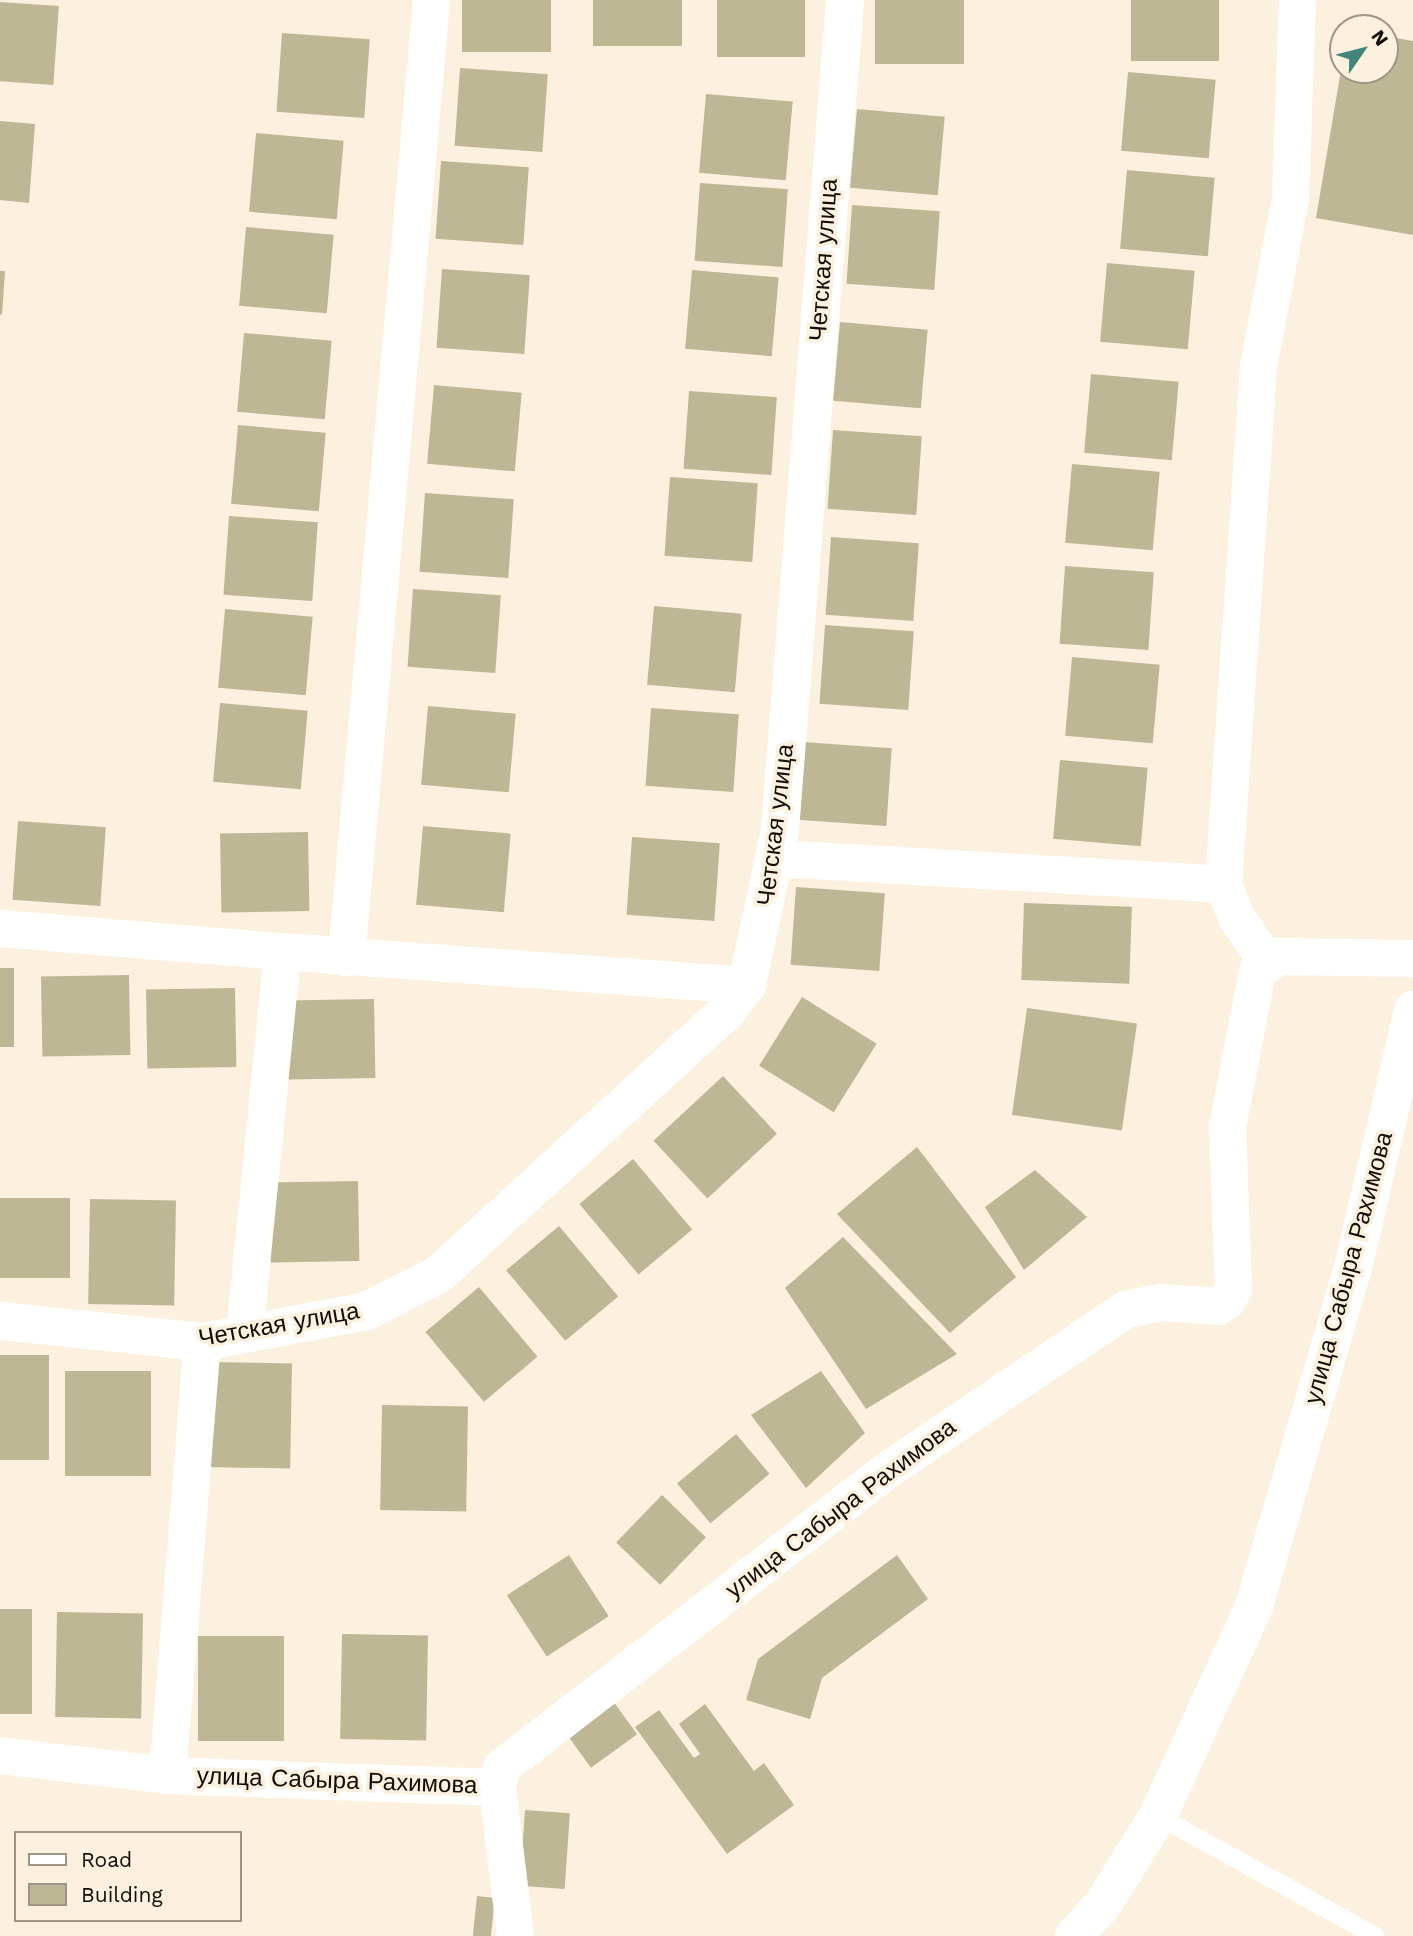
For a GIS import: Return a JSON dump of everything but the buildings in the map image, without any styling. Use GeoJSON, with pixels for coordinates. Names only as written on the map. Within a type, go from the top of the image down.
{"type":"FeatureCollection","features":[{"type":"Feature","properties":{"kind":"street"},"geometry":{"type":"LineString","coordinates":[[346,957],[431,0]]}},
{"type":"Feature","properties":{"kind":"street","name":"Четская улица"},"geometry":{"type":"LineString","coordinates":[[0,1321],[202,1342],[367,1311],[438,1275],[728,1010],[747,985],[777,858],[845,0]]}},
{"type":"Feature","properties":{"kind":"street"},"geometry":{"type":"LineString","coordinates":[[1297,0],[1290,198],[1258,366],[1223,884],[1236,917],[1266,961],[1279,956],[1413,958]]}},
{"type":"Feature","properties":{"kind":"street"},"geometry":{"type":"LineString","coordinates":[[777,858],[1223,884]]}},
{"type":"Feature","properties":{"kind":"street"},"geometry":{"type":"LineString","coordinates":[[0,928],[346,957],[747,985]]}},
{"type":"Feature","properties":{"kind":"street"},"geometry":{"type":"LineString","coordinates":[[244,1334],[282,951]]}},
{"type":"Feature","properties":{"kind":"street","name":"улица Сабыра Рахимова"},"geometry":{"type":"LineString","coordinates":[[0,1755],[167,1775],[497,1787],[501,1767],[891,1467],[1125,1309],[1162,1302],[1217,1306],[1226,1301],[1233,1289],[1227,1126],[1257,971],[1266,961]]}},
{"type":"Feature","properties":{"kind":"street","name":"улица Сабыра Рахимова"},"geometry":{"type":"LineString","coordinates":[[1074,1936],[1097,1920],[1158,1816],[1254,1606],[1353,1268],[1413,1010]]}},
{"type":"Feature","properties":{"kind":"street"},"geometry":{"type":"LineString","coordinates":[[167,1775],[202,1342]]}},
{"type":"Feature","properties":{"kind":"street"},"geometry":{"type":"LineString","coordinates":[[497,1787],[515,1936]]}},
{"type":"Feature","properties":{"kind":"lane"},"geometry":{"type":"LineString","coordinates":[[1158,1816],[1375,1936]]}}]}
